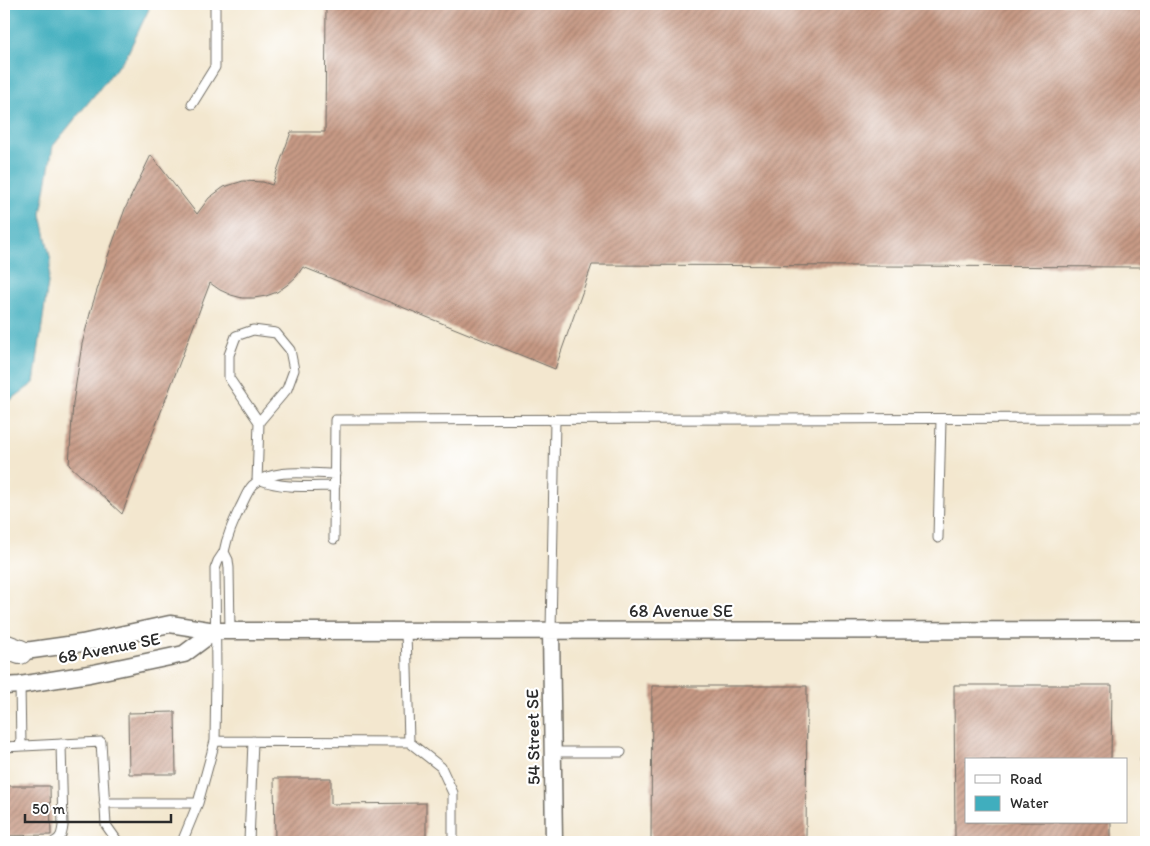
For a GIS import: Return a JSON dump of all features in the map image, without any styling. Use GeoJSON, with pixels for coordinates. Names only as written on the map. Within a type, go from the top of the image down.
{"type":"FeatureCollection","features":[{"type":"Feature","properties":{"kind":"street","name":"68 Avenue SE"},"geometry":{"type":"LineString","coordinates":[[9,651],[82,643],[170,624],[223,631],[1146,630]]}},
{"type":"Feature","properties":{"kind":"street","name":"68 Avenue SE"},"geometry":{"type":"LineString","coordinates":[[12,685],[89,674],[184,654],[223,631]]}},
{"type":"Feature","properties":{"kind":"street","name":"54 Street SE"},"geometry":{"type":"LineString","coordinates":[[552,631],[554,842]]}},
{"type":"Feature","properties":{"kind":"lane"},"geometry":{"type":"LineString","coordinates":[[192,104],[215,67],[215,4]]}},
{"type":"Feature","properties":{"kind":"lane"},"geometry":{"type":"LineString","coordinates":[[259,422],[287,389],[294,370],[290,350],[276,333],[253,330],[236,336],[229,356],[229,378],[259,422],[259,481]]}},
{"type":"Feature","properties":{"kind":"lane"},"geometry":{"type":"LineString","coordinates":[[334,539],[335,420],[1146,418]]}},
{"type":"Feature","properties":{"kind":"lane"},"geometry":{"type":"LineString","coordinates":[[938,538],[941,419]]}},
{"type":"Feature","properties":{"kind":"lane"},"geometry":{"type":"LineString","coordinates":[[552,631],[555,420]]}},
{"type":"Feature","properties":{"kind":"lane"},"geometry":{"type":"LineString","coordinates":[[223,631],[215,569],[224,552],[230,528],[249,490],[259,481],[271,475],[282,473],[335,474]]}},
{"type":"Feature","properties":{"kind":"lane"},"geometry":{"type":"LineString","coordinates":[[259,481],[284,485],[335,486]]}},
{"type":"Feature","properties":{"kind":"lane"},"geometry":{"type":"LineString","coordinates":[[182,842],[198,803],[215,740],[216,673],[223,631],[229,568],[224,552]]}},
{"type":"Feature","properties":{"kind":"lane"},"geometry":{"type":"LineString","coordinates":[[406,631],[409,742]]}},
{"type":"Feature","properties":{"kind":"lane"},"geometry":{"type":"LineString","coordinates":[[12,685],[21,746]]}},
{"type":"Feature","properties":{"kind":"lane"},"geometry":{"type":"LineString","coordinates":[[215,740],[409,742],[441,767],[453,793],[452,842]]}},
{"type":"Feature","properties":{"kind":"lane"},"geometry":{"type":"LineString","coordinates":[[249,842],[253,741]]}},
{"type":"Feature","properties":{"kind":"lane"},"geometry":{"type":"LineString","coordinates":[[4,747],[101,742],[106,825],[118,842]]}},
{"type":"Feature","properties":{"kind":"lane"},"geometry":{"type":"LineString","coordinates":[[54,842],[60,838],[63,826],[61,744]]}},
{"type":"Feature","properties":{"kind":"lane"},"geometry":{"type":"LineString","coordinates":[[553,752],[621,752]]}},
{"type":"Feature","properties":{"kind":"lane"},"geometry":{"type":"LineString","coordinates":[[104,803],[198,803]]}},
{"type":"Feature","properties":{"kind":"water"},"geometry":{"type":"Polygon","coordinates":[[[4,4],[146,4],[149,9],[127,55],[53,146],[41,214],[51,261],[34,383],[4,405],[4,4]]]}},
{"type":"Feature","properties":{"kind":"building"},"geometry":{"type":"Polygon","coordinates":[[[326,4],[1146,4],[1146,267],[592,265],[555,369],[303,267],[287,285],[277,292],[266,296],[242,298],[220,290],[210,283],[122,514],[69,465],[73,403],[82,344],[92,306],[125,209],[151,155],[197,214],[209,198],[224,187],[243,181],[263,182],[272,185],[291,132],[325,132],[326,4]]]}},
{"type":"Feature","properties":{"kind":"building"},"geometry":{"type":"Polygon","coordinates":[[[954,685],[1112,685],[1111,758],[965,758],[965,824],[1111,824],[1111,842],[955,842],[954,685]]]}},
{"type":"Feature","properties":{"kind":"building"},"geometry":{"type":"Polygon","coordinates":[[[652,686],[807,686],[806,842],[651,842],[652,686]]]}},
{"type":"Feature","properties":{"kind":"building"},"geometry":{"type":"Polygon","coordinates":[[[175,712],[176,774],[129,774],[128,713],[175,712]]]}},
{"type":"Feature","properties":{"kind":"building"},"geometry":{"type":"Polygon","coordinates":[[[274,778],[331,778],[331,804],[426,803],[426,842],[275,842],[274,778]]]}},
{"type":"Feature","properties":{"kind":"building"},"geometry":{"type":"Polygon","coordinates":[[[4,786],[50,786],[51,835],[4,836],[4,786]]]}}]}
